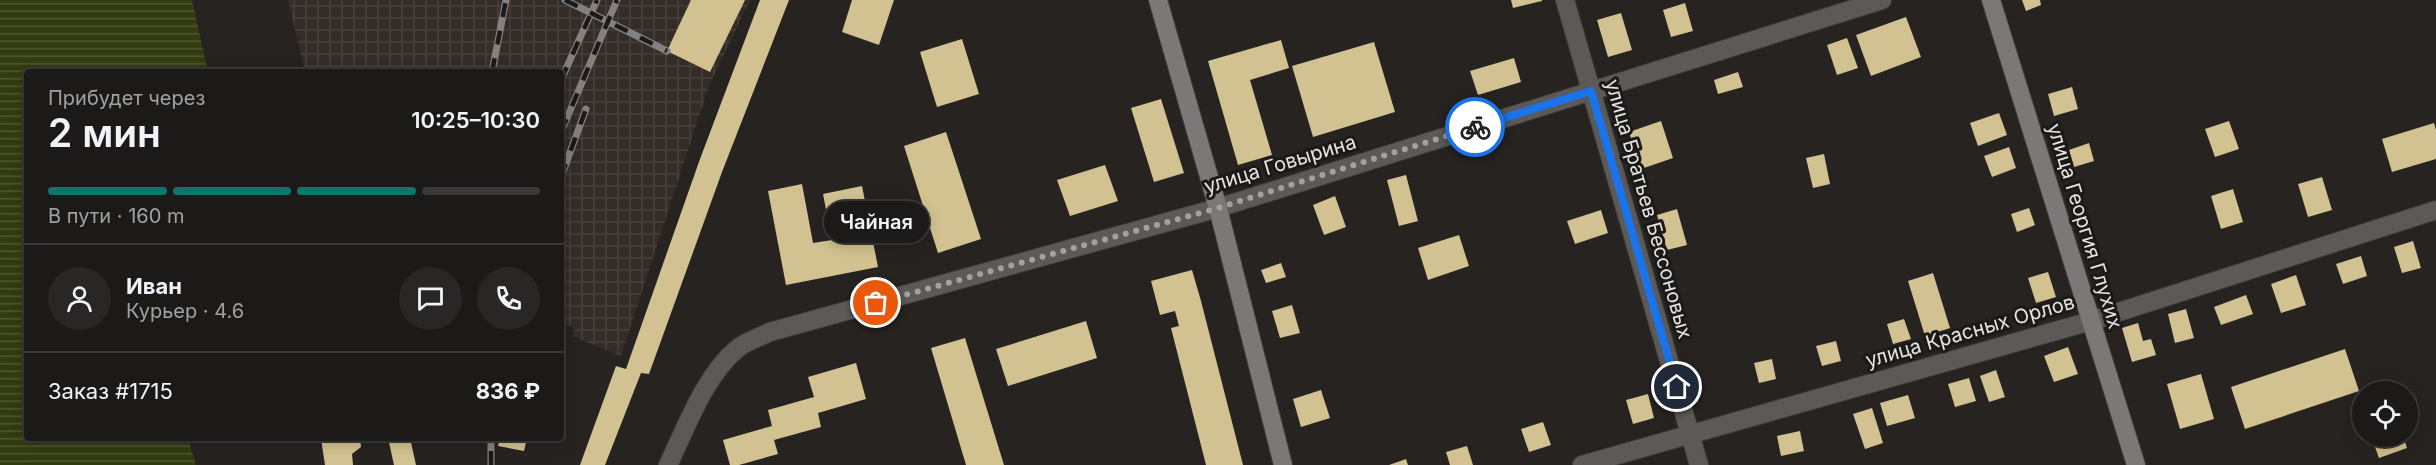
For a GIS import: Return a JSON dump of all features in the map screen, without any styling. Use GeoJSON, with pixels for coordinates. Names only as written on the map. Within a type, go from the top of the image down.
{"type":"FeatureCollection","features":[{"type":"Feature","properties":{"kind":"street"},"geometry":{"type":"LineString","coordinates":[[1158,0],[1218,208],[1283,465]]}},
{"type":"Feature","properties":{"kind":"street","name":"улица Братьев Бессоновых"},"geometry":{"type":"LineString","coordinates":[[1565,0],[1699,465]]}},
{"type":"Feature","properties":{"kind":"street","name":"улица Говырина"},"geometry":{"type":"LineString","coordinates":[[668,465],[706,387],[738,347],[770,332],[1218,208],[1882,0]]}},
{"type":"Feature","properties":{"kind":"street","name":"улица Георгия Глухих"},"geometry":{"type":"LineString","coordinates":[[1991,0],[2136,465]]}},
{"type":"Feature","properties":{"kind":"street","name":"улица Красных Орлов"},"geometry":{"type":"LineString","coordinates":[[1582,465],[2091,321],[2436,210]]}},
{"type":"Feature","properties":{"kind":"shaded area"},"geometry":{"type":"Polygon","coordinates":[[[0,0],[192,0],[207,69],[24,69],[24,441],[189,441],[196,465],[0,465],[0,0]]]}},
{"type":"Feature","properties":{"kind":"shaded area"},"geometry":{"type":"Polygon","coordinates":[[[288,0],[750,0],[709,86],[621,356],[572,336],[575,329],[564,324],[564,69],[304,69],[288,0]]]}},
{"type":"Feature","properties":{"kind":"building"},"geometry":{"type":"Polygon","coordinates":[[[691,0],[745,0],[710,72],[667,51],[691,0]]]}},
{"type":"Feature","properties":{"kind":"building"},"geometry":{"type":"Polygon","coordinates":[[[760,0],[789,0],[722,172],[649,374],[641,373],[605,465],[580,465],[616,366],[626,369],[700,159],[760,0]]]}},
{"type":"Feature","properties":{"kind":"building"},"geometry":{"type":"Polygon","coordinates":[[[852,0],[894,0],[879,45],[842,32],[852,0]]]}},
{"type":"Feature","properties":{"kind":"building"},"geometry":{"type":"Polygon","coordinates":[[[1511,0],[1542,0],[1542,1],[1513,8],[1511,0]]]}},
{"type":"Feature","properties":{"kind":"building"},"geometry":{"type":"Polygon","coordinates":[[[2022,0],[2040,0],[2041,5],[2026,11],[2022,0]]]}},
{"type":"Feature","properties":{"kind":"building"},"geometry":{"type":"Polygon","coordinates":[[[1685,3],[1693,31],[1671,37],[1663,10],[1685,3]]]}},
{"type":"Feature","properties":{"kind":"building"},"geometry":{"type":"Polygon","coordinates":[[[1621,13],[1632,50],[1608,57],[1597,20],[1621,13]]]}},
{"type":"Feature","properties":{"kind":"building"},"geometry":{"type":"Polygon","coordinates":[[[1906,17],[1921,57],[1871,76],[1856,35],[1906,17]]]}},
{"type":"Feature","properties":{"kind":"building"},"geometry":{"type":"Polygon","coordinates":[[[1847,38],[1858,68],[1837,75],[1827,45],[1847,38]]]}},
{"type":"Feature","properties":{"kind":"building"},"geometry":{"type":"Polygon","coordinates":[[[962,39],[979,94],[937,107],[920,52],[962,39]]]}},
{"type":"Feature","properties":{"kind":"building"},"geometry":{"type":"Polygon","coordinates":[[[1281,40],[1289,68],[1250,80],[1272,155],[1238,165],[1208,61],[1281,40]]]}},
{"type":"Feature","properties":{"kind":"building"},"geometry":{"type":"Polygon","coordinates":[[[1374,42],[1395,112],[1313,137],[1292,66],[1374,42]]]}},
{"type":"Feature","properties":{"kind":"building"},"geometry":{"type":"Polygon","coordinates":[[[1514,58],[1521,82],[1478,95],[1470,71],[1514,58]]]}},
{"type":"Feature","properties":{"kind":"building"},"geometry":{"type":"Polygon","coordinates":[[[1738,72],[1743,87],[1718,94],[1714,80],[1738,72]]]}},
{"type":"Feature","properties":{"kind":"building"},"geometry":{"type":"Polygon","coordinates":[[[2072,87],[2078,109],[2054,116],[2048,94],[2072,87]]]}},
{"type":"Feature","properties":{"kind":"building"},"geometry":{"type":"Polygon","coordinates":[[[1161,99],[1184,173],[1154,182],[1131,108],[1161,99]]]}},
{"type":"Feature","properties":{"kind":"building"},"geometry":{"type":"Polygon","coordinates":[[[1999,113],[2007,135],[1978,146],[1970,123],[1999,113]]]}},
{"type":"Feature","properties":{"kind":"building"},"geometry":{"type":"Polygon","coordinates":[[[1661,121],[1673,158],[1641,169],[1629,132],[1661,121]]]}},
{"type":"Feature","properties":{"kind":"building"},"geometry":{"type":"Polygon","coordinates":[[[2229,121],[2239,149],[2215,157],[2205,129],[2229,121]]]}},
{"type":"Feature","properties":{"kind":"building"},"geometry":{"type":"Polygon","coordinates":[[[2434,123],[2436,159],[2392,172],[2382,139],[2434,123]]]}},
{"type":"Feature","properties":{"kind":"building"},"geometry":{"type":"Polygon","coordinates":[[[946,132],[981,239],[938,253],[904,146],[946,132]]]}},
{"type":"Feature","properties":{"kind":"building"},"geometry":{"type":"Polygon","coordinates":[[[2089,143],[2094,161],[2074,167],[2069,150],[2089,143]]]}},
{"type":"Feature","properties":{"kind":"building"},"geometry":{"type":"Polygon","coordinates":[[[2009,147],[2016,168],[1992,177],[1984,156],[2009,147]]]}},
{"type":"Feature","properties":{"kind":"building"},"geometry":{"type":"Polygon","coordinates":[[[1824,154],[1830,184],[1813,188],[1806,158],[1824,154]]]}},
{"type":"Feature","properties":{"kind":"building"},"geometry":{"type":"Polygon","coordinates":[[[1105,165],[1118,201],[1070,216],[1057,180],[1105,165]]]}},
{"type":"Feature","properties":{"kind":"building"},"geometry":{"type":"Polygon","coordinates":[[[1406,175],[1418,221],[1399,226],[1387,180],[1406,175]]]}},
{"type":"Feature","properties":{"kind":"building"},"geometry":{"type":"Polygon","coordinates":[[[2322,177],[2332,210],[2308,217],[2298,184],[2322,177]]]}},
{"type":"Feature","properties":{"kind":"building"},"geometry":{"type":"Polygon","coordinates":[[[802,184],[813,243],[832,240],[823,194],[862,186],[878,267],[786,285],[768,191],[802,184]]]}},
{"type":"Feature","properties":{"kind":"building"},"geometry":{"type":"Polygon","coordinates":[[[2233,189],[2243,222],[2221,229],[2211,196],[2233,189]]]}},
{"type":"Feature","properties":{"kind":"building"},"geometry":{"type":"Polygon","coordinates":[[[1335,196],[1346,227],[1324,235],[1313,205],[1335,196]]]}},
{"type":"Feature","properties":{"kind":"building"},"geometry":{"type":"Polygon","coordinates":[[[2029,208],[2035,225],[2017,232],[2011,214],[2029,208]]]}},
{"type":"Feature","properties":{"kind":"building"},"geometry":{"type":"Polygon","coordinates":[[[1677,209],[1687,245],[1667,250],[1657,215],[1677,209]]]}},
{"type":"Feature","properties":{"kind":"building"},"geometry":{"type":"Polygon","coordinates":[[[1601,210],[1608,233],[1575,244],[1567,221],[1601,210]]]}},
{"type":"Feature","properties":{"kind":"building"},"geometry":{"type":"Polygon","coordinates":[[[1459,235],[1469,266],[1428,280],[1418,248],[1459,235]]]}},
{"type":"Feature","properties":{"kind":"building"},"geometry":{"type":"Polygon","coordinates":[[[2413,241],[2421,268],[2402,273],[2394,247],[2413,241]]]}},
{"type":"Feature","properties":{"kind":"building"},"geometry":{"type":"Polygon","coordinates":[[[2361,256],[2367,276],[2343,284],[2336,264],[2361,256]]]}},
{"type":"Feature","properties":{"kind":"building"},"geometry":{"type":"Polygon","coordinates":[[[1281,263],[1286,277],[1266,283],[1261,270],[1281,263]]]}},
{"type":"Feature","properties":{"kind":"building"},"geometry":{"type":"Polygon","coordinates":[[[1192,270],[1243,465],[1206,465],[1171,328],[1179,326],[1175,311],[1160,315],[1151,281],[1192,270]]]}},
{"type":"Feature","properties":{"kind":"building"},"geometry":{"type":"Polygon","coordinates":[[[2048,272],[2056,297],[2036,303],[2028,278],[2048,272]]]}},
{"type":"Feature","properties":{"kind":"building"},"geometry":{"type":"Polygon","coordinates":[[[1933,273],[1950,328],[1925,336],[1908,281],[1933,273]]]}},
{"type":"Feature","properties":{"kind":"building"},"geometry":{"type":"Polygon","coordinates":[[[2296,275],[2306,305],[2281,313],[2271,284],[2296,275]]]}},
{"type":"Feature","properties":{"kind":"building"},"geometry":{"type":"Polygon","coordinates":[[[2246,295],[2253,314],[2221,325],[2214,307],[2246,295]]]}},
{"type":"Feature","properties":{"kind":"building"},"geometry":{"type":"Polygon","coordinates":[[[1292,305],[1300,333],[1280,338],[1272,311],[1292,305]]]}},
{"type":"Feature","properties":{"kind":"building"},"geometry":{"type":"Polygon","coordinates":[[[2186,309],[2194,338],[2175,343],[2168,314],[2186,309]]]}},
{"type":"Feature","properties":{"kind":"building"},"geometry":{"type":"Polygon","coordinates":[[[1904,319],[1911,339],[1893,344],[1887,324],[1904,319]]]}},
{"type":"Feature","properties":{"kind":"building"},"geometry":{"type":"Polygon","coordinates":[[[1086,321],[1097,358],[1008,386],[996,349],[1086,321]]]}},
{"type":"Feature","properties":{"kind":"building"},"geometry":{"type":"Polygon","coordinates":[[[2138,323],[2143,341],[2151,339],[2156,355],[2132,362],[2122,328],[2138,323]]]}},
{"type":"Feature","properties":{"kind":"building"},"geometry":{"type":"Polygon","coordinates":[[[965,338],[1004,465],[966,465],[931,348],[965,338]]]}},
{"type":"Feature","properties":{"kind":"building"},"geometry":{"type":"Polygon","coordinates":[[[1836,341],[1841,361],[1822,366],[1816,346],[1836,341]]]}},
{"type":"Feature","properties":{"kind":"building"},"geometry":{"type":"Polygon","coordinates":[[[2068,347],[2078,374],[2054,382],[2044,356],[2068,347]]]}},
{"type":"Feature","properties":{"kind":"building"},"geometry":{"type":"Polygon","coordinates":[[[2345,349],[2356,381],[2352,381],[2352,393],[2245,429],[2231,387],[2345,349]]]}},
{"type":"Feature","properties":{"kind":"building"},"geometry":{"type":"Polygon","coordinates":[[[1772,359],[1776,379],[1759,383],[1754,363],[1772,359]]]}},
{"type":"Feature","properties":{"kind":"building"},"geometry":{"type":"Polygon","coordinates":[[[856,363],[866,399],[818,413],[821,427],[774,440],[778,454],[739,465],[730,465],[723,440],[772,426],[768,410],[814,397],[808,377],[856,363]]]}},
{"type":"Feature","properties":{"kind":"building"},"geometry":{"type":"Polygon","coordinates":[[[1996,370],[2005,397],[1989,402],[1980,376],[1996,370]]]}},
{"type":"Feature","properties":{"kind":"building"},"geometry":{"type":"Polygon","coordinates":[[[2201,374],[2214,419],[2180,429],[2167,384],[2201,374]]]}},
{"type":"Feature","properties":{"kind":"building"},"geometry":{"type":"Polygon","coordinates":[[[1969,378],[1976,401],[1955,407],[1948,384],[1969,378]]]}},
{"type":"Feature","properties":{"kind":"building"},"geometry":{"type":"Polygon","coordinates":[[[1321,390],[1330,418],[1301,427],[1293,399],[1321,390]]]}},
{"type":"Feature","properties":{"kind":"building"},"geometry":{"type":"Polygon","coordinates":[[[1648,394],[1654,418],[1633,424],[1626,400],[1648,394]]]}},
{"type":"Feature","properties":{"kind":"building"},"geometry":{"type":"Polygon","coordinates":[[[1908,395],[1915,418],[1887,426],[1880,403],[1908,395]]]}},
{"type":"Feature","properties":{"kind":"building"},"geometry":{"type":"Polygon","coordinates":[[[1872,408],[1883,443],[1865,449],[1853,414],[1872,408]]]}},
{"type":"Feature","properties":{"kind":"building"},"geometry":{"type":"Polygon","coordinates":[[[1543,422],[1551,445],[1529,452],[1521,429],[1543,422]]]}},
{"type":"Feature","properties":{"kind":"building"},"geometry":{"type":"Polygon","coordinates":[[[1800,431],[1804,451],[1781,456],[1777,436],[1800,431]]]}},
{"type":"Feature","properties":{"kind":"building"},"geometry":{"type":"Polygon","coordinates":[[[321,441],[360,441],[361,447],[352,454],[353,465],[325,465],[321,441]]]}},
{"type":"Feature","properties":{"kind":"building"},"geometry":{"type":"Polygon","coordinates":[[[389,441],[411,441],[416,465],[394,465],[389,441]]]}},
{"type":"Feature","properties":{"kind":"building"},"geometry":{"type":"Polygon","coordinates":[[[499,441],[526,441],[524,451],[498,446],[499,441]]]}},
{"type":"Feature","properties":{"kind":"building"},"geometry":{"type":"Polygon","coordinates":[[[1467,446],[1473,465],[1450,465],[1446,452],[1467,446]]]}},
{"type":"Feature","properties":{"kind":"building"},"geometry":{"type":"Polygon","coordinates":[[[2375,447],[2407,447],[2407,448],[2379,458],[2375,447]]]}},
{"type":"Feature","properties":{"kind":"building"},"geometry":{"type":"Polygon","coordinates":[[[1406,459],[1408,465],[1389,465],[1406,459]]]}},
{"type":"Feature","properties":{"kind":"railway"},"geometry":{"type":"LineString","coordinates":[[493,69],[506,0]]}},
{"type":"Feature","properties":{"kind":"railway"},"geometry":{"type":"LineString","coordinates":[[565,0],[667,51]]}},
{"type":"Feature","properties":{"kind":"railway"},"geometry":{"type":"LineString","coordinates":[[564,73],[597,0]]}},
{"type":"Feature","properties":{"kind":"railway"},"geometry":{"type":"LineString","coordinates":[[564,125],[617,0]]}},
{"type":"Feature","properties":{"kind":"railway"},"geometry":{"type":"LineString","coordinates":[[564,169],[586,109]]}},
{"type":"Feature","properties":{"kind":"railway"},"geometry":{"type":"LineString","coordinates":[[491,441],[491,465]]}},
{"type":"Feature","properties":{"kind":"way so far"},"geometry":{"type":"LineString","coordinates":[[876,303],[1218,208],[1475,127]]}},
{"type":"Feature","properties":{"kind":"place","name":"Чайная"},"geometry":{"type":"Point","coordinates":[876,303]}},
{"type":"Feature","properties":{"kind":"route"},"geometry":{"type":"LineString","coordinates":[[1475,127],[1591,91],[1677,387]]}}]}
